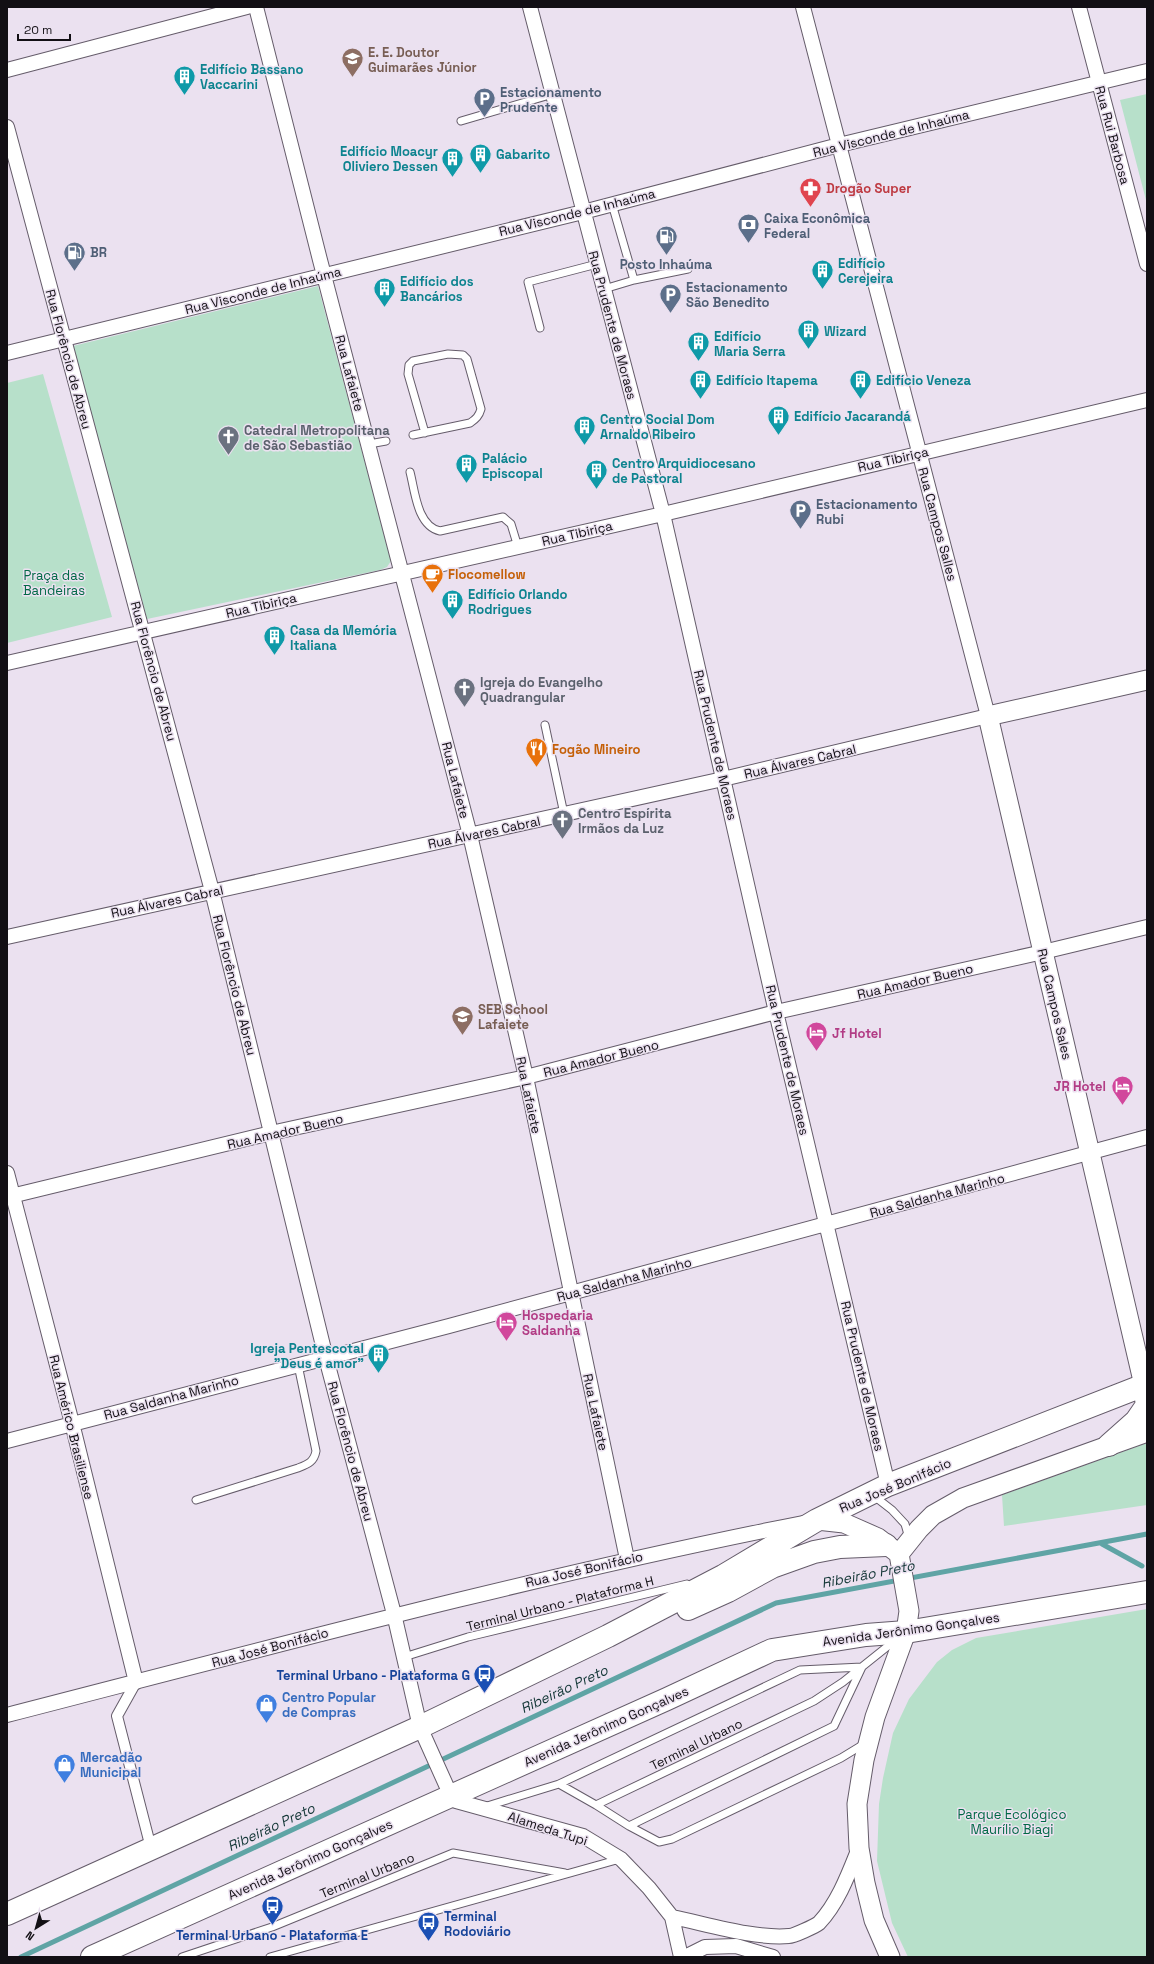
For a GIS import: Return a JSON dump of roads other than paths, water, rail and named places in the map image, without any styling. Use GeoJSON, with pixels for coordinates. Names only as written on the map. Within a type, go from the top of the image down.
{"type":"FeatureCollection","features":[{"type":"Feature","properties":{"kind":"main road","name":"Rua Álvares Cabral"},"geometry":{"type":"LineString","coordinates":[[988,716],[1147,680]]}},
{"type":"Feature","properties":{"kind":"main road","name":"Rua Campos Sales"},"geometry":{"type":"LineString","coordinates":[[988,716],[1145,1385]]}},
{"type":"Feature","properties":{"kind":"main road"},"geometry":{"type":"LineString","coordinates":[[1109,1445],[1136,1421],[1146,1405],[1145,1385]]}},
{"type":"Feature","properties":{"kind":"main road","name":"Rua José Bonifácio"},"geometry":{"type":"LineString","coordinates":[[817,1520],[879,1490],[1145,1385]]}},
{"type":"Feature","properties":{"kind":"main road"},"geometry":{"type":"LineString","coordinates":[[658,1610],[672,1612],[684,1611],[728,1591],[772,1567],[814,1552],[840,1547],[899,1550],[933,1515],[963,1498],[1147,1432]]}},
{"type":"Feature","properties":{"kind":"main road"},"geometry":{"type":"LineString","coordinates":[[7,1914],[151,1848],[424,1735],[723,1576],[817,1520],[844,1523],[878,1538],[899,1550]]}},
{"type":"Feature","properties":{"kind":"main road"},"geometry":{"type":"LineString","coordinates":[[890,1957],[874,1920],[858,1848],[857,1804],[875,1717],[908,1622],[899,1550]]}},
{"type":"Feature","properties":{"kind":"main road","name":"Avenida Jerônimo Gonçalves"},"geometry":{"type":"LineString","coordinates":[[92,1957],[447,1788],[772,1650],[866,1635],[908,1622],[1147,1592]]}},
{"type":"Feature","properties":{"kind":"street"},"geometry":{"type":"LineString","coordinates":[[7,70],[247,7]]}},
{"type":"Feature","properties":{"kind":"street","name":"Rua Lafaiete"},"geometry":{"type":"LineString","coordinates":[[256,7],[324,275],[403,573],[470,835],[526,1077],[627,1559]]}},
{"type":"Feature","properties":{"kind":"street","name":"Rua Prudente de Moraes"},"geometry":{"type":"LineString","coordinates":[[530,7],[663,514],[776,1012],[828,1225],[879,1490]]}},
{"type":"Feature","properties":{"kind":"street","name":"Rua Campos Salles"},"geometry":{"type":"LineString","coordinates":[[802,7],[988,716]]}},
{"type":"Feature","properties":{"kind":"street","name":"Rua Rui Barbosa"},"geometry":{"type":"LineString","coordinates":[[1079,7],[1147,264]]}},
{"type":"Feature","properties":{"kind":"street","name":"Rua Visconde de Inhaúma"},"geometry":{"type":"LineString","coordinates":[[7,353],[583,212],[839,145],[1147,71]]}},
{"type":"Feature","properties":{"kind":"street","name":"Rua Florêncio de Abreu"},"geometry":{"type":"LineString","coordinates":[[7,127],[63,340],[144,631],[212,891],[326,1358],[394,1614],[424,1735],[447,1788]]}},
{"type":"Feature","properties":{"kind":"street","name":"Rua Tibiriça"},"geometry":{"type":"LineString","coordinates":[[7,663],[663,514],[919,452],[1147,400]]}},
{"type":"Feature","properties":{"kind":"street","name":"Rua Álvares Cabral"},"geometry":{"type":"LineString","coordinates":[[7,937],[723,779],[988,716]]}},
{"type":"Feature","properties":{"kind":"street","name":"Rua Amador Bueno"},"geometry":{"type":"LineString","coordinates":[[10,1197],[271,1133],[526,1077],[776,1012],[1043,952],[1147,926]]}},
{"type":"Feature","properties":{"kind":"street","name":"Rua Saldanha Marinho"},"geometry":{"type":"LineString","coordinates":[[7,1441],[828,1225],[1147,1137]]}},
{"type":"Feature","properties":{"kind":"street","name":"Rua Américo Brasiliense"},"geometry":{"type":"LineString","coordinates":[[7,1173],[10,1197],[72,1423],[136,1682]]}},
{"type":"Feature","properties":{"kind":"street","name":"Rua José Bonifácio"},"geometry":{"type":"LineString","coordinates":[[7,1715],[394,1614],[627,1559],[817,1520]]}},
{"type":"Feature","properties":{"kind":"street"},"geometry":{"type":"LineString","coordinates":[[136,1682],[117,1716],[151,1848]]}},
{"type":"Feature","properties":{"kind":"street","name":"Alameda Tupi"},"geometry":{"type":"LineString","coordinates":[[447,1788],[461,1804],[481,1807],[582,1836],[621,1859],[672,1917],[681,1957]]}},
{"type":"Feature","properties":{"kind":"street"},"geometry":{"type":"LineString","coordinates":[[672,1917],[758,1935],[790,1936],[818,1924],[831,1907],[844,1882],[858,1848]]}},
{"type":"Feature","properties":{"kind":"street"},"geometry":{"type":"LineString","coordinates":[[685,1957],[705,1947],[736,1946],[773,1957]]}},
{"type":"Feature","properties":{"kind":"lane"},"geometry":{"type":"LineString","coordinates":[[461,121],[553,94]]}},
{"type":"Feature","properties":{"kind":"lane"},"geometry":{"type":"LineString","coordinates":[[612,204],[634,280]]}},
{"type":"Feature","properties":{"kind":"lane"},"geometry":{"type":"LineString","coordinates":[[540,328],[528,282],[597,264]]}},
{"type":"Feature","properties":{"kind":"lane"},"geometry":{"type":"LineString","coordinates":[[604,289],[634,280],[688,268]]}},
{"type":"Feature","properties":{"kind":"lane"},"geometry":{"type":"LineString","coordinates":[[413,435],[425,433],[470,423],[480,414],[481,409],[467,359],[463,355],[448,354],[413,361],[409,365],[408,374],[425,433]]}},
{"type":"Feature","properties":{"kind":"lane"},"geometry":{"type":"LineString","coordinates":[[369,444],[386,441]]}},
{"type":"Feature","properties":{"kind":"lane"},"geometry":{"type":"LineString","coordinates":[[410,472],[422,516],[427,525],[434,530],[440,531],[503,517],[508,519],[511,524],[518,547]]}},
{"type":"Feature","properties":{"kind":"lane"},"geometry":{"type":"LineString","coordinates":[[545,725],[564,814]]}},
{"type":"Feature","properties":{"kind":"lane"},"geometry":{"type":"LineString","coordinates":[[196,1500],[298,1468],[310,1463],[314,1458],[316,1451],[298,1364]]}},
{"type":"Feature","properties":{"kind":"lane"},"geometry":{"type":"LineString","coordinates":[[879,1490],[876,1496],[905,1524],[899,1550]]}},
{"type":"Feature","properties":{"kind":"lane","name":"Terminal Urbano - Plataforma H"},"geometry":{"type":"LineString","coordinates":[[404,1657],[468,1637],[723,1576]]}},
{"type":"Feature","properties":{"kind":"lane","name":"Terminal Urbano"},"geometry":{"type":"LineString","coordinates":[[596,1805],[814,1701],[862,1667],[908,1622]]}},
{"type":"Feature","properties":{"kind":"lane"},"geometry":{"type":"LineString","coordinates":[[481,1807],[559,1784],[800,1670],[862,1667],[834,1726],[629,1826]]}},
{"type":"Feature","properties":{"kind":"lane"},"geometry":{"type":"LineString","coordinates":[[559,1784],[629,1826],[659,1842],[672,1839],[841,1758],[869,1742]]}},
{"type":"Feature","properties":{"kind":"lane","name":"Terminal Urbano"},"geometry":{"type":"LineString","coordinates":[[182,1957],[272,1927],[453,1852],[565,1873]]}},
{"type":"Feature","properties":{"kind":"lane"},"geometry":{"type":"LineString","coordinates":[[270,1957],[565,1873],[621,1859]]}},
{"type":"Feature","properties":{"kind":"waterway","name":"Ribeirão Preto"},"geometry":{"type":"LineString","coordinates":[[21,1957],[776,1603],[1147,1534]]}},
{"type":"Feature","properties":{"kind":"waterway"},"geometry":{"type":"LineString","coordinates":[[1102,1544],[1142,1566]]}},
{"type":"Feature","properties":{"kind":"place","name":"E. E. Doutor Guimarães Júnior"},"geometry":{"type":"Point","coordinates":[353,78]}},
{"type":"Feature","properties":{"kind":"place","name":"Edifício Bassano Vaccarini"},"geometry":{"type":"Point","coordinates":[184,96]}},
{"type":"Feature","properties":{"kind":"place","name":"Estacionamento Prudente"},"geometry":{"type":"Point","coordinates":[484,118]}},
{"type":"Feature","properties":{"kind":"place","name":"Gabarito"},"geometry":{"type":"Point","coordinates":[480,174]}},
{"type":"Feature","properties":{"kind":"place","name":"Edifício Moacyr Oliviero Dessen"},"geometry":{"type":"Point","coordinates":[453,178]}},
{"type":"Feature","properties":{"kind":"place","name":"Drogão Super"},"geometry":{"type":"Point","coordinates":[810,208]}},
{"type":"Feature","properties":{"kind":"place","name":"Caixa Econômica Federal"},"geometry":{"type":"Point","coordinates":[748,244]}},
{"type":"Feature","properties":{"kind":"place","name":"Posto Inhaúma"},"geometry":{"type":"Point","coordinates":[666,256]}},
{"type":"Feature","properties":{"kind":"place","name":"BR"},"geometry":{"type":"Point","coordinates":[74,272]}},
{"type":"Feature","properties":{"kind":"place","name":"Edifício Cerejeira"},"geometry":{"type":"Point","coordinates":[823,290]}},
{"type":"Feature","properties":{"kind":"place","name":"Edifício dos Bancários"},"geometry":{"type":"Point","coordinates":[385,308]}},
{"type":"Feature","properties":{"kind":"place","name":"Estacionamento São Benedito"},"geometry":{"type":"Point","coordinates":[670,314]}},
{"type":"Feature","properties":{"kind":"place","name":"Wizard"},"geometry":{"type":"Point","coordinates":[809,350]}},
{"type":"Feature","properties":{"kind":"place","name":"Edifício Maria Serra"},"geometry":{"type":"Point","coordinates":[699,362]}},
{"type":"Feature","properties":{"kind":"place","name":"Edifício Itapema"},"geometry":{"type":"Point","coordinates":[700,400]}},
{"type":"Feature","properties":{"kind":"place","name":"Edifício Veneza"},"geometry":{"type":"Point","coordinates":[860,400]}},
{"type":"Feature","properties":{"kind":"place","name":"Edifício Jacarandá"},"geometry":{"type":"Point","coordinates":[778,436]}},
{"type":"Feature","properties":{"kind":"place","name":"Centro Social Dom Arnaldo Ribeiro"},"geometry":{"type":"Point","coordinates":[585,446]}},
{"type":"Feature","properties":{"kind":"place","name":"Catedral Metropolitana de São Sebastião"},"geometry":{"type":"Point","coordinates":[228,456]}},
{"type":"Feature","properties":{"kind":"place","name":"Palácio Episcopal"},"geometry":{"type":"Point","coordinates":[466,484]}},
{"type":"Feature","properties":{"kind":"place","name":"Centro Arquidiocesano de Pastoral"},"geometry":{"type":"Point","coordinates":[596,490]}},
{"type":"Feature","properties":{"kind":"place","name":"Estacionamento Rubi"},"geometry":{"type":"Point","coordinates":[800,530]}},
{"type":"Feature","properties":{"kind":"place","name":"Flocomellow"},"geometry":{"type":"Point","coordinates":[433,594]}},
{"type":"Feature","properties":{"kind":"place","name":"Edifício Orlando Rodrigues"},"geometry":{"type":"Point","coordinates":[452,620]}},
{"type":"Feature","properties":{"kind":"place","name":"Casa da Memória Italiana"},"geometry":{"type":"Point","coordinates":[274,656]}},
{"type":"Feature","properties":{"kind":"place","name":"Igreja do Evangelho Quadrangular"},"geometry":{"type":"Point","coordinates":[465,708]}},
{"type":"Feature","properties":{"kind":"place","name":"Fogão Mineiro"},"geometry":{"type":"Point","coordinates":[537,768]}},
{"type":"Feature","properties":{"kind":"place","name":"Centro Espírita Irmãos da Luz"},"geometry":{"type":"Point","coordinates":[562,840]}},
{"type":"Feature","properties":{"kind":"place","name":"SEB School Lafaiete"},"geometry":{"type":"Point","coordinates":[462,1036]}},
{"type":"Feature","properties":{"kind":"place","name":"Jf Hotel"},"geometry":{"type":"Point","coordinates":[817,1052]}},
{"type":"Feature","properties":{"kind":"place","name":"JR Hotel"},"geometry":{"type":"Point","coordinates":[1122,1106]}},
{"type":"Feature","properties":{"kind":"place","name":"Hospedaria Saldanha"},"geometry":{"type":"Point","coordinates":[507,1342]}},
{"type":"Feature","properties":{"kind":"place","name":"Igreja Pentescotal \"Deus é amor\""},"geometry":{"type":"Point","coordinates":[379,1374]}},
{"type":"Feature","properties":{"kind":"place","name":"Terminal Urbano - Plataforma G"},"geometry":{"type":"Point","coordinates":[485,1694]}},
{"type":"Feature","properties":{"kind":"place","name":"Centro Popular de Compras"},"geometry":{"type":"Point","coordinates":[266,1724]}},
{"type":"Feature","properties":{"kind":"place","name":"Mercadão Municipal"},"geometry":{"type":"Point","coordinates":[65,1784]}},
{"type":"Feature","properties":{"kind":"place","name":"Terminal Urbano - Plataforma E"},"geometry":{"type":"Point","coordinates":[272,1926]}},
{"type":"Feature","properties":{"kind":"place","name":"Terminal Rodoviário"},"geometry":{"type":"Point","coordinates":[429,1942]}},
{"type":"Feature","properties":{"kind":"park label","name":"Praça das Bandeiras"},"geometry":{"type":"Point","coordinates":[54,582]}},
{"type":"Feature","properties":{"kind":"park label","name":"Parque Ecológico Maurílio Biagi"},"geometry":{"type":"Point","coordinates":[1012,1822]}}]}
